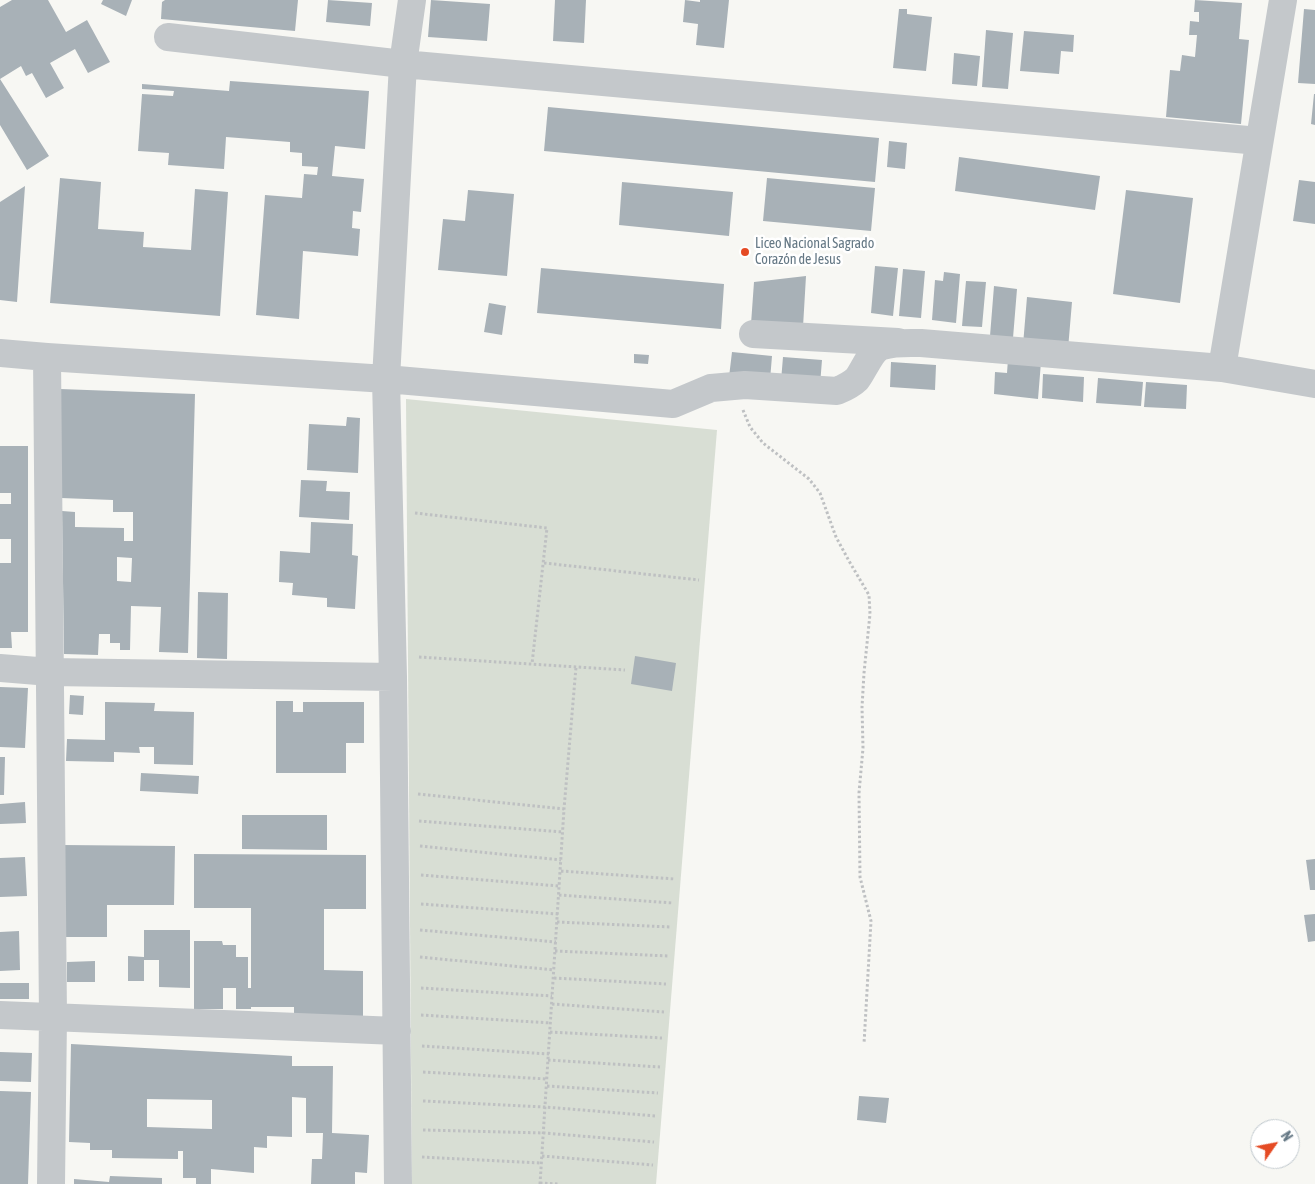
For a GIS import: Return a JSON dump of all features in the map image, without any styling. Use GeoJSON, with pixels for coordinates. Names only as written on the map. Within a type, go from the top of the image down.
{"type":"FeatureCollection","features":[{"type":"Feature","properties":{"kind":"street"},"geometry":{"type":"LineString","coordinates":[[398,1184],[410,1030],[393,677],[386,379],[403,64],[412,0]]}},
{"type":"Feature","properties":{"kind":"street"},"geometry":{"type":"LineString","coordinates":[[1222,368],[1283,0]]}},
{"type":"Feature","properties":{"kind":"street"},"geometry":{"type":"LineString","coordinates":[[168,37],[403,64],[1259,141]]}},
{"type":"Feature","properties":{"kind":"street"},"geometry":{"type":"LineString","coordinates":[[753,334],[931,344],[1222,368],[1315,384]]}},
{"type":"Feature","properties":{"kind":"street"},"geometry":{"type":"LineString","coordinates":[[0,353],[386,379],[673,404],[711,388],[745,385],[837,391],[848,386],[856,379],[866,362],[880,346],[902,343]]}},
{"type":"Feature","properties":{"kind":"street"},"geometry":{"type":"LineString","coordinates":[[47,357],[53,1017],[51,1184]]}},
{"type":"Feature","properties":{"kind":"street"},"geometry":{"type":"LineString","coordinates":[[0,668],[50,672],[393,677]]}},
{"type":"Feature","properties":{"kind":"street"},"geometry":{"type":"LineString","coordinates":[[0,1015],[410,1030]]}},
{"type":"Feature","properties":{"kind":"path"},"geometry":{"type":"LineString","coordinates":[[745,385],[741,404],[750,427],[763,443],[809,479],[820,493],[836,537],[848,562],[869,596],[870,614],[864,673],[862,707],[863,748],[859,793],[860,877],[871,921],[864,1044]]}},
{"type":"Feature","properties":{"kind":"path"},"geometry":{"type":"LineString","coordinates":[[411,513],[547,528],[532,664]]}},
{"type":"Feature","properties":{"kind":"path"},"geometry":{"type":"LineString","coordinates":[[544,563],[699,580]]}},
{"type":"Feature","properties":{"kind":"path"},"geometry":{"type":"LineString","coordinates":[[417,657],[625,670]]}},
{"type":"Feature","properties":{"kind":"path"},"geometry":{"type":"LineString","coordinates":[[559,1184],[540,1183],[564,809],[576,667]]}},
{"type":"Feature","properties":{"kind":"path"},"geometry":{"type":"LineString","coordinates":[[416,794],[564,809]]}},
{"type":"Feature","properties":{"kind":"path"},"geometry":{"type":"LineString","coordinates":[[416,820],[563,832]]}},
{"type":"Feature","properties":{"kind":"path"},"geometry":{"type":"LineString","coordinates":[[416,845],[561,860]]}},
{"type":"Feature","properties":{"kind":"path"},"geometry":{"type":"LineString","coordinates":[[561,871],[675,879]]}},
{"type":"Feature","properties":{"kind":"path"},"geometry":{"type":"LineString","coordinates":[[416,874],[560,886]]}},
{"type":"Feature","properties":{"kind":"path"},"geometry":{"type":"LineString","coordinates":[[559,895],[673,903]]}},
{"type":"Feature","properties":{"kind":"path"},"geometry":{"type":"LineString","coordinates":[[417,904],[558,914]]}},
{"type":"Feature","properties":{"kind":"path"},"geometry":{"type":"LineString","coordinates":[[557,922],[671,927]]}},
{"type":"Feature","properties":{"kind":"path"},"geometry":{"type":"LineString","coordinates":[[417,930],[556,942]]}},
{"type":"Feature","properties":{"kind":"path"},"geometry":{"type":"LineString","coordinates":[[556,951],[669,956]]}},
{"type":"Feature","properties":{"kind":"path"},"geometry":{"type":"LineString","coordinates":[[417,957],[554,970]]}},
{"type":"Feature","properties":{"kind":"path"},"geometry":{"type":"LineString","coordinates":[[554,978],[666,984]]}},
{"type":"Feature","properties":{"kind":"path"},"geometry":{"type":"LineString","coordinates":[[417,988],[552,996]]}},
{"type":"Feature","properties":{"kind":"path"},"geometry":{"type":"LineString","coordinates":[[552,1004],[664,1012]]}},
{"type":"Feature","properties":{"kind":"path"},"geometry":{"type":"LineString","coordinates":[[410,1030],[551,1023]]}},
{"type":"Feature","properties":{"kind":"path"},"geometry":{"type":"LineString","coordinates":[[410,1030],[549,1054]]}},
{"type":"Feature","properties":{"kind":"path"},"geometry":{"type":"LineString","coordinates":[[550,1032],[662,1038]]}},
{"type":"Feature","properties":{"kind":"path"},"geometry":{"type":"LineString","coordinates":[[548,1060],[660,1067]]}},
{"type":"Feature","properties":{"kind":"path"},"geometry":{"type":"LineString","coordinates":[[417,1072],[547,1079]]}},
{"type":"Feature","properties":{"kind":"path"},"geometry":{"type":"LineString","coordinates":[[547,1086],[658,1094]]}},
{"type":"Feature","properties":{"kind":"path"},"geometry":{"type":"LineString","coordinates":[[417,1101],[545,1107],[656,1116]]}},
{"type":"Feature","properties":{"kind":"path"},"geometry":{"type":"LineString","coordinates":[[417,1130],[544,1133],[654,1142]]}},
{"type":"Feature","properties":{"kind":"path"},"geometry":{"type":"LineString","coordinates":[[542,1156],[652,1165]]}},
{"type":"Feature","properties":{"kind":"path"},"geometry":{"type":"LineString","coordinates":[[417,1157],[541,1163]]}},
{"type":"Feature","properties":{"kind":"shaded area"},"geometry":{"type":"Polygon","coordinates":[[[406,399],[717,430],[656,1184],[412,1184],[406,399]]]}},
{"type":"Feature","properties":{"kind":"building"},"geometry":{"type":"Polygon","coordinates":[[[12,0],[48,0],[66,32],[87,20],[110,62],[88,73],[75,49],[50,63],[64,88],[46,98],[32,73],[26,76],[21,66],[0,79],[0,7],[12,0]]]}},
{"type":"Feature","properties":{"kind":"building"},"geometry":{"type":"Polygon","coordinates":[[[103,0],[132,0],[126,16],[101,4],[103,0]]]}},
{"type":"Feature","properties":{"kind":"building"},"geometry":{"type":"Polygon","coordinates":[[[165,0],[298,0],[295,31],[161,19],[162,2],[165,0]]]}},
{"type":"Feature","properties":{"kind":"building"},"geometry":{"type":"Polygon","coordinates":[[[328,0],[372,3],[370,26],[326,22],[328,0]]]}},
{"type":"Feature","properties":{"kind":"building"},"geometry":{"type":"Polygon","coordinates":[[[431,0],[490,4],[487,41],[428,37],[431,0]]]}},
{"type":"Feature","properties":{"kind":"building"},"geometry":{"type":"Polygon","coordinates":[[[555,0],[586,0],[584,43],[553,41],[555,0]]]}},
{"type":"Feature","properties":{"kind":"building"},"geometry":{"type":"Polygon","coordinates":[[[685,0],[700,2],[700,0],[729,0],[724,48],[696,45],[698,24],[683,22],[685,0]]]}},
{"type":"Feature","properties":{"kind":"building"},"geometry":{"type":"Polygon","coordinates":[[[1195,0],[1242,3],[1239,39],[1249,40],[1241,124],[1166,117],[1170,70],[1180,71],[1182,55],[1195,57],[1197,35],[1189,35],[1190,21],[1199,22],[1199,12],[1194,12],[1195,0]]]}},
{"type":"Feature","properties":{"kind":"building"},"geometry":{"type":"Polygon","coordinates":[[[899,9],[907,9],[907,14],[932,17],[926,71],[893,68],[899,9]]]}},
{"type":"Feature","properties":{"kind":"building"},"geometry":{"type":"Polygon","coordinates":[[[1304,9],[1315,10],[1315,84],[1298,83],[1304,9]]]}},
{"type":"Feature","properties":{"kind":"building"},"geometry":{"type":"Polygon","coordinates":[[[986,30],[1013,33],[1008,89],[982,87],[986,30]]]}},
{"type":"Feature","properties":{"kind":"building"},"geometry":{"type":"Polygon","coordinates":[[[1024,31],[1074,35],[1073,52],[1061,51],[1059,74],[1020,71],[1024,31]]]}},
{"type":"Feature","properties":{"kind":"building"},"geometry":{"type":"Polygon","coordinates":[[[954,53],[980,56],[977,86],[952,84],[954,53]]]}},
{"type":"Feature","properties":{"kind":"building"},"geometry":{"type":"Polygon","coordinates":[[[0,79],[49,156],[27,170],[0,125],[0,79]]]}},
{"type":"Feature","properties":{"kind":"building"},"geometry":{"type":"Polygon","coordinates":[[[230,81],[369,91],[365,149],[335,146],[332,176],[364,179],[361,212],[353,211],[352,228],[360,229],[358,256],[303,251],[299,319],[256,315],[265,195],[302,198],[304,174],[317,175],[318,167],[302,166],[302,153],[290,152],[290,142],[226,137],[224,169],[168,165],[169,153],[138,151],[142,94],[173,96],[174,91],[142,89],[142,84],[229,91],[230,81]]]}},
{"type":"Feature","properties":{"kind":"building"},"geometry":{"type":"Polygon","coordinates":[[[1315,94],[1315,125],[1311,124],[1315,94]]]}},
{"type":"Feature","properties":{"kind":"building"},"geometry":{"type":"Polygon","coordinates":[[[548,107],[879,138],[875,182],[544,151],[548,107]]]}},
{"type":"Feature","properties":{"kind":"building"},"geometry":{"type":"Polygon","coordinates":[[[889,141],[907,143],[905,169],[887,167],[889,141]]]}},
{"type":"Feature","properties":{"kind":"building"},"geometry":{"type":"Polygon","coordinates":[[[959,157],[1100,176],[1095,210],[955,191],[959,157]]]}},
{"type":"Feature","properties":{"kind":"building"},"geometry":{"type":"Polygon","coordinates":[[[60,178],[101,182],[98,229],[144,232],[143,247],[191,250],[195,189],[228,192],[220,316],[50,303],[60,178]]]}},
{"type":"Feature","properties":{"kind":"building"},"geometry":{"type":"Polygon","coordinates":[[[767,178],[875,188],[871,231],[763,221],[767,178]]]}},
{"type":"Feature","properties":{"kind":"building"},"geometry":{"type":"Polygon","coordinates":[[[1299,180],[1315,182],[1315,224],[1293,221],[1299,180]]]}},
{"type":"Feature","properties":{"kind":"building"},"geometry":{"type":"Polygon","coordinates":[[[622,182],[733,192],[729,236],[619,225],[622,182]]]}},
{"type":"Feature","properties":{"kind":"building"},"geometry":{"type":"Polygon","coordinates":[[[25,186],[17,302],[0,300],[0,202],[25,186]]]}},
{"type":"Feature","properties":{"kind":"building"},"geometry":{"type":"Polygon","coordinates":[[[468,190],[514,194],[507,276],[438,270],[443,219],[465,221],[468,190]]]}},
{"type":"Feature","properties":{"kind":"building"},"geometry":{"type":"Polygon","coordinates":[[[1126,190],[1193,198],[1180,303],[1113,294],[1126,190]]]}},
{"type":"Feature","properties":{"kind":"building"},"geometry":{"type":"Polygon","coordinates":[[[875,266],[898,268],[893,316],[871,313],[875,266]]]}},
{"type":"Feature","properties":{"kind":"building"},"geometry":{"type":"Polygon","coordinates":[[[541,268],[724,284],[721,329],[537,313],[541,268]]]}},
{"type":"Feature","properties":{"kind":"building"},"geometry":{"type":"Polygon","coordinates":[[[903,269],[925,271],[921,318],[899,316],[903,269]]]}},
{"type":"Feature","properties":{"kind":"building"},"geometry":{"type":"Polygon","coordinates":[[[944,272],[960,274],[956,323],[932,320],[935,280],[943,281],[944,272]]]}},
{"type":"Feature","properties":{"kind":"building"},"geometry":{"type":"Polygon","coordinates":[[[806,276],[803,327],[751,324],[754,282],[806,276]]]}},
{"type":"Feature","properties":{"kind":"building"},"geometry":{"type":"Polygon","coordinates":[[[966,281],[986,282],[982,327],[962,326],[966,281]]]}},
{"type":"Feature","properties":{"kind":"building"},"geometry":{"type":"Polygon","coordinates":[[[994,286],[1017,289],[1013,338],[990,336],[994,286]]]}},
{"type":"Feature","properties":{"kind":"building"},"geometry":{"type":"Polygon","coordinates":[[[1027,297],[1072,302],[1068,349],[1023,345],[1027,297]]]}},
{"type":"Feature","properties":{"kind":"building"},"geometry":{"type":"Polygon","coordinates":[[[489,303],[506,306],[502,335],[484,332],[489,303]]]}},
{"type":"Feature","properties":{"kind":"building"},"geometry":{"type":"Polygon","coordinates":[[[732,352],[772,356],[770,380],[729,377],[732,352]]]}},
{"type":"Feature","properties":{"kind":"building"},"geometry":{"type":"Polygon","coordinates":[[[634,354],[649,355],[648,364],[634,363],[634,354]]]}},
{"type":"Feature","properties":{"kind":"building"},"geometry":{"type":"Polygon","coordinates":[[[783,357],[822,360],[820,385],[781,381],[783,357]]]}},
{"type":"Feature","properties":{"kind":"building"},"geometry":{"type":"Polygon","coordinates":[[[1008,359],[1041,362],[1038,399],[994,394],[995,372],[1007,373],[1008,359]]]}},
{"type":"Feature","properties":{"kind":"building"},"geometry":{"type":"Polygon","coordinates":[[[891,362],[936,365],[935,390],[890,387],[891,362]]]}},
{"type":"Feature","properties":{"kind":"building"},"geometry":{"type":"Polygon","coordinates":[[[1043,374],[1084,377],[1083,402],[1042,398],[1043,374]]]}},
{"type":"Feature","properties":{"kind":"building"},"geometry":{"type":"Polygon","coordinates":[[[1098,378],[1143,382],[1141,406],[1096,403],[1098,378]]]}},
{"type":"Feature","properties":{"kind":"building"},"geometry":{"type":"Polygon","coordinates":[[[1146,382],[1187,385],[1186,409],[1144,407],[1146,382]]]}},
{"type":"Feature","properties":{"kind":"building"},"geometry":{"type":"Polygon","coordinates":[[[60,389],[195,394],[188,653],[159,652],[161,607],[131,606],[130,650],[120,650],[120,643],[110,643],[110,634],[99,634],[98,655],[64,654],[62,511],[75,512],[75,527],[124,528],[124,541],[133,541],[133,512],[113,512],[113,500],[61,498],[60,389]],[[117,557],[117,581],[131,582],[132,558],[117,557]]]}},
{"type":"Feature","properties":{"kind":"building"},"geometry":{"type":"Polygon","coordinates":[[[347,417],[360,418],[358,473],[307,470],[309,424],[346,426],[347,417]]]}},
{"type":"Feature","properties":{"kind":"building"},"geometry":{"type":"Polygon","coordinates":[[[0,446],[28,446],[28,632],[11,632],[12,648],[0,648],[0,563],[11,563],[11,539],[0,539],[0,504],[11,504],[11,493],[0,493],[0,446]]]}},
{"type":"Feature","properties":{"kind":"building"},"geometry":{"type":"Polygon","coordinates":[[[301,480],[327,481],[326,491],[350,492],[349,520],[299,517],[301,480]]]}},
{"type":"Feature","properties":{"kind":"building"},"geometry":{"type":"Polygon","coordinates":[[[311,522],[353,524],[352,555],[358,556],[355,609],[327,607],[327,598],[292,595],[293,583],[279,582],[280,551],[310,553],[311,522]]]}},
{"type":"Feature","properties":{"kind":"building"},"geometry":{"type":"Polygon","coordinates":[[[198,592],[228,593],[227,659],[197,658],[198,592]]]}},
{"type":"Feature","properties":{"kind":"building"},"geometry":{"type":"Polygon","coordinates":[[[635,656],[676,663],[672,691],[631,684],[635,656]]]}},
{"type":"Feature","properties":{"kind":"building"},"geometry":{"type":"Polygon","coordinates":[[[0,687],[28,688],[25,748],[0,747],[0,687]]]}},
{"type":"Feature","properties":{"kind":"building"},"geometry":{"type":"Polygon","coordinates":[[[70,695],[84,696],[83,715],[69,714],[70,695]]]}},
{"type":"Feature","properties":{"kind":"building"},"geometry":{"type":"Polygon","coordinates":[[[276,701],[293,701],[293,712],[303,712],[303,702],[364,702],[364,743],[346,743],[346,773],[276,773],[276,701]]]}},
{"type":"Feature","properties":{"kind":"building"},"geometry":{"type":"Polygon","coordinates":[[[105,702],[155,703],[154,711],[194,712],[193,765],[154,764],[154,747],[139,747],[140,753],[114,752],[114,762],[66,761],[67,739],[105,740],[105,702]]]}},
{"type":"Feature","properties":{"kind":"building"},"geometry":{"type":"Polygon","coordinates":[[[0,757],[5,757],[4,795],[0,795],[0,757]]]}},
{"type":"Feature","properties":{"kind":"building"},"geometry":{"type":"Polygon","coordinates":[[[141,773],[199,776],[198,794],[140,791],[141,773]]]}},
{"type":"Feature","properties":{"kind":"building"},"geometry":{"type":"Polygon","coordinates":[[[25,802],[26,823],[0,824],[0,804],[25,802]]]}},
{"type":"Feature","properties":{"kind":"building"},"geometry":{"type":"Polygon","coordinates":[[[242,815],[327,815],[327,850],[242,849],[242,815]]]}},
{"type":"Feature","properties":{"kind":"building"},"geometry":{"type":"Polygon","coordinates":[[[62,845],[175,846],[174,905],[107,905],[107,937],[63,937],[62,845]]]}},
{"type":"Feature","properties":{"kind":"building"},"geometry":{"type":"Polygon","coordinates":[[[194,854],[366,855],[366,909],[324,909],[324,970],[363,971],[363,1021],[294,1021],[294,1007],[236,1009],[236,988],[223,988],[223,1009],[194,1009],[194,941],[222,941],[223,945],[236,945],[236,957],[248,957],[248,988],[251,988],[251,908],[194,908],[194,854]]]}},
{"type":"Feature","properties":{"kind":"building"},"geometry":{"type":"Polygon","coordinates":[[[25,857],[27,896],[0,897],[0,858],[25,857]]]}},
{"type":"Feature","properties":{"kind":"building"},"geometry":{"type":"Polygon","coordinates":[[[1315,859],[1315,890],[1310,890],[1306,860],[1315,859]]]}},
{"type":"Feature","properties":{"kind":"building"},"geometry":{"type":"Polygon","coordinates":[[[1315,914],[1315,941],[1308,942],[1304,915],[1315,914]]]}},
{"type":"Feature","properties":{"kind":"building"},"geometry":{"type":"Polygon","coordinates":[[[144,930],[190,930],[190,988],[159,987],[159,960],[144,960],[144,981],[128,981],[128,956],[144,957],[144,930]]]}},
{"type":"Feature","properties":{"kind":"building"},"geometry":{"type":"Polygon","coordinates":[[[19,931],[20,970],[0,971],[0,932],[19,931]]]}},
{"type":"Feature","properties":{"kind":"building"},"geometry":{"type":"Polygon","coordinates":[[[95,961],[95,982],[67,982],[67,962],[95,961]]]}},
{"type":"Feature","properties":{"kind":"building"},"geometry":{"type":"Polygon","coordinates":[[[0,983],[29,983],[29,999],[0,999],[0,983]]]}},
{"type":"Feature","properties":{"kind":"building"},"geometry":{"type":"Polygon","coordinates":[[[71,1044],[292,1056],[292,1066],[333,1066],[332,1133],[369,1135],[367,1173],[355,1172],[355,1184],[311,1184],[312,1159],[322,1159],[323,1133],[306,1133],[306,1098],[292,1097],[292,1137],[267,1136],[267,1148],[254,1147],[254,1173],[211,1169],[211,1184],[196,1184],[196,1178],[183,1178],[183,1151],[178,1151],[178,1159],[112,1158],[112,1150],[90,1150],[90,1143],[69,1142],[71,1044]],[[147,1099],[147,1127],[212,1129],[212,1100],[147,1099]]]}},
{"type":"Feature","properties":{"kind":"building"},"geometry":{"type":"Polygon","coordinates":[[[0,1052],[32,1053],[31,1082],[0,1081],[0,1052]]]}},
{"type":"Feature","properties":{"kind":"building"},"geometry":{"type":"Polygon","coordinates":[[[0,1091],[31,1092],[28,1184],[0,1184],[0,1091]]]}},
{"type":"Feature","properties":{"kind":"building"},"geometry":{"type":"Polygon","coordinates":[[[859,1096],[889,1098],[886,1123],[857,1120],[859,1096]]]}},
{"type":"Feature","properties":{"kind":"building"},"geometry":{"type":"Polygon","coordinates":[[[110,1176],[162,1178],[162,1184],[74,1184],[74,1179],[109,1182],[110,1176]]]}},
{"type":"Feature","properties":{"kind":"place","name":"Liceo Nacional Sagrado Corazón de Jesus"},"geometry":{"type":"Point","coordinates":[745,252]}}]}
